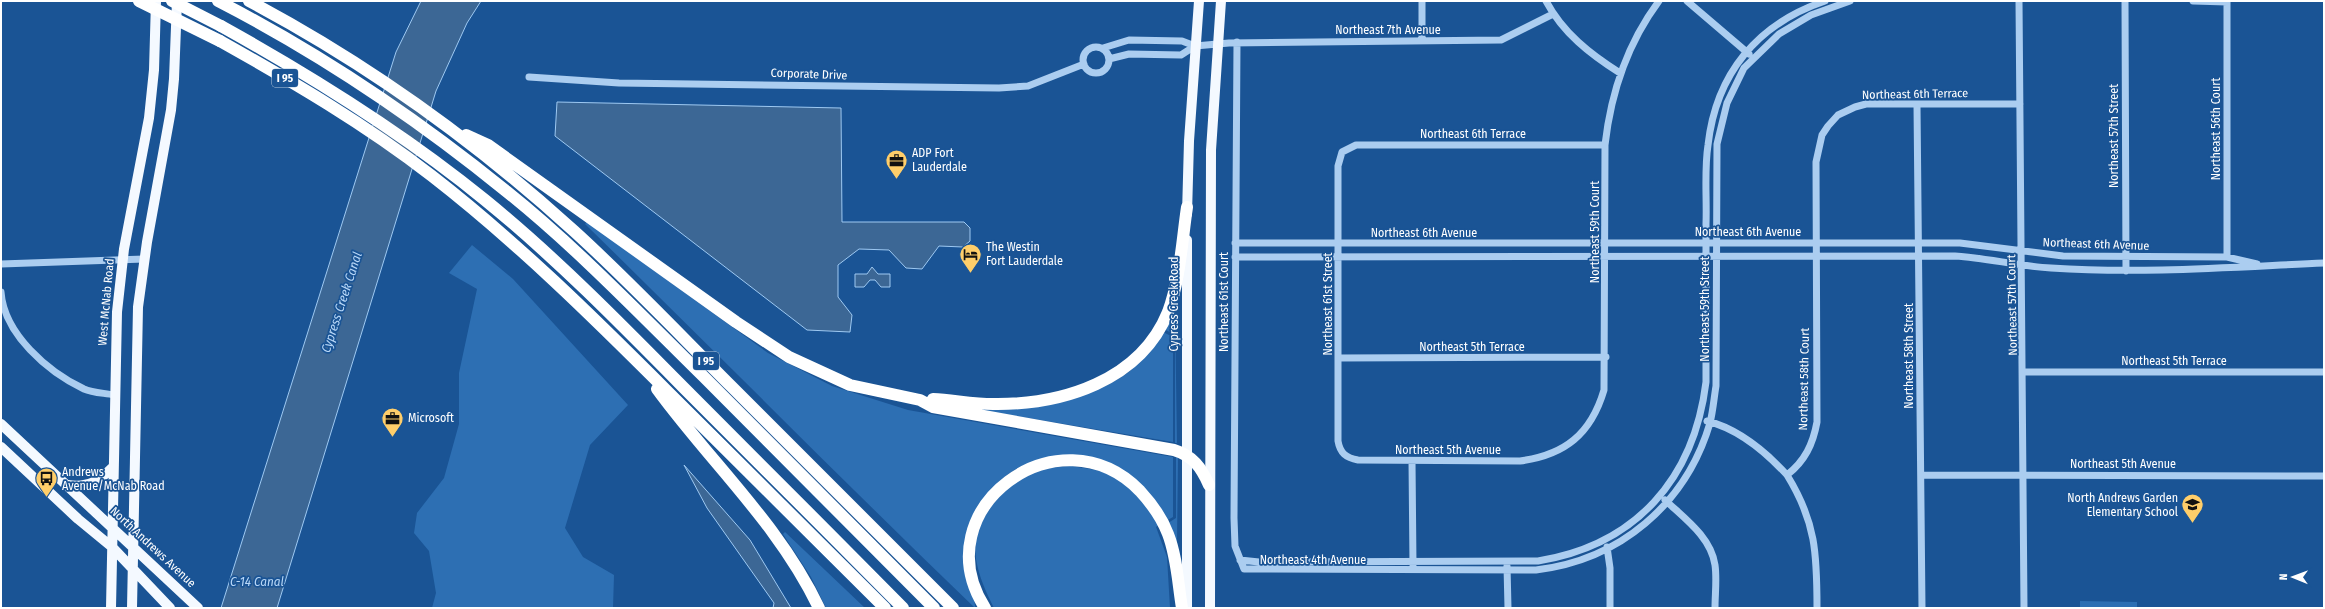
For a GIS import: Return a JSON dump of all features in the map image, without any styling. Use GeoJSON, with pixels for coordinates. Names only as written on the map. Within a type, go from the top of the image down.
{"type":"FeatureCollection","features":[{"type":"Feature","properties":{"kind":"highway","name":"I 95"},"geometry":{"type":"LineString","coordinates":[[139,1],[220,41],[349,116],[433,176],[539,266],[634,357],[885,608]]}},
{"type":"Feature","properties":{"kind":"highway"},"geometry":{"type":"LineString","coordinates":[[172,1],[221,26],[352,103],[486,201],[560,266],[903,608]]}},
{"type":"Feature","properties":{"kind":"highway","name":"I 95"},"geometry":{"type":"LineString","coordinates":[[249,1],[363,68],[448,127],[522,185],[598,253],[953,608]]}},
{"type":"Feature","properties":{"kind":"highway"},"geometry":{"type":"LineString","coordinates":[[219,2],[290,40],[358,82],[444,142],[508,192],[597,272],[934,608]]}},
{"type":"Feature","properties":{"kind":"highway"},"geometry":{"type":"LineString","coordinates":[[448,127],[488,145],[742,326],[790,357],[850,385],[920,400],[934,399],[994,404],[1041,401],[1084,390],[1123,369],[1148,346],[1168,311],[1175,281],[1187,207]]}},
{"type":"Feature","properties":{"kind":"highway"},"geometry":{"type":"LineString","coordinates":[[634,357],[680,421],[767,524],[801,573],[819,608]]}},
{"type":"Feature","properties":{"kind":"highway"},"geometry":{"type":"LineString","coordinates":[[920,400],[933,407],[1166,448],[1187,454],[1198,463],[1209,485]]}},
{"type":"Feature","properties":{"kind":"highway"},"geometry":{"type":"LineString","coordinates":[[985,608],[973,581],[970,561],[972,539],[978,518],[990,498],[1006,482],[1034,466],[1062,460],[1094,464],[1116,472],[1128,480],[1146,498],[1160,517],[1168,534],[1172,547],[1182,608]]}},
{"type":"Feature","properties":{"kind":"main road","name":"West McNab Road"},"geometry":{"type":"LineString","coordinates":[[111,608],[116,333],[122,260],[147,134],[154,70],[156,1]]}},
{"type":"Feature","properties":{"kind":"main road"},"geometry":{"type":"LineString","coordinates":[[132,608],[136,340],[144,259],[171,110],[175,73],[177,1]]}},
{"type":"Feature","properties":{"kind":"main road","name":"Cypress Creek Road"},"geometry":{"type":"LineString","coordinates":[[1187,608],[1187,207],[1195,46],[1199,1]]}},
{"type":"Feature","properties":{"kind":"main road"},"geometry":{"type":"LineString","coordinates":[[1210,608],[1209,485],[1212,150],[1217,44],[1221,1]]}},
{"type":"Feature","properties":{"kind":"main road","name":"North Andrews Avenue"},"geometry":{"type":"LineString","coordinates":[[1,424],[198,608]]}},
{"type":"Feature","properties":{"kind":"main road"},"geometry":{"type":"LineString","coordinates":[[1,447],[78,519],[112,547],[170,608]]}},
{"type":"Feature","properties":{"kind":"main road"},"geometry":{"type":"LineString","coordinates":[[68,486],[93,484],[101,479],[113,467]]}},
{"type":"Feature","properties":{"kind":"street"},"geometry":{"type":"LineString","coordinates":[[1422,1],[1422,41]]}},
{"type":"Feature","properties":{"kind":"street"},"geometry":{"type":"LineString","coordinates":[[1546,1],[1553,14],[1579,44],[1620,73]]}},
{"type":"Feature","properties":{"kind":"street","name":"Northeast 59th Court"},"geometry":{"type":"LineString","coordinates":[[1553,454],[1579,436],[1593,419],[1604,390],[1606,358],[1605,145],[1608,122],[1620,73],[1630,48],[1647,17],[1659,1]]}},
{"type":"Feature","properties":{"kind":"street"},"geometry":{"type":"LineString","coordinates":[[1687,1],[1753,57]]}},
{"type":"Feature","properties":{"kind":"street","name":"Northeast 59th Street"},"geometry":{"type":"LineString","coordinates":[[1660,496],[1681,466],[1700,419],[1706,382],[1707,147],[1710,129],[1720,95],[1727,78],[1746,51],[1773,27],[1786,18],[1825,1]]}},
{"type":"Feature","properties":{"kind":"street","name":"Northeast 59th Street"},"geometry":{"type":"LineString","coordinates":[[1667,502],[1689,472],[1710,422],[1716,386],[1718,134],[1732,91],[1738,78],[1753,57],[1779,34],[1811,15],[1838,3],[1850,1]]}},
{"type":"Feature","properties":{"kind":"street","name":"Northeast 57th Court"},"geometry":{"type":"LineString","coordinates":[[2019,1],[2024,372],[2024,608]]}},
{"type":"Feature","properties":{"kind":"street","name":"Northeast 57th Street"},"geometry":{"type":"LineString","coordinates":[[2125,1],[2126,271]]}},
{"type":"Feature","properties":{"kind":"street"},"geometry":{"type":"LineString","coordinates":[[2193,1],[2227,1]]}},
{"type":"Feature","properties":{"kind":"street","name":"Northeast 56th Court"},"geometry":{"type":"LineString","coordinates":[[2227,1],[2227,257]]}},
{"type":"Feature","properties":{"kind":"street","name":"Northeast 7th Avenue"},"geometry":{"type":"LineString","coordinates":[[1217,44],[1237,42],[1500,40],[1553,14]]}},
{"type":"Feature","properties":{"kind":"street"},"geometry":{"type":"LineString","coordinates":[[1109,59],[1104,70],[1096,73],[1089,71],[1084,64],[1083,56],[1087,49],[1095,46],[1103,48],[1129,40],[1182,41],[1195,46],[1217,44]]}},
{"type":"Feature","properties":{"kind":"street","name":"Northeast 61st Court"},"geometry":{"type":"LineString","coordinates":[[1237,42],[1234,257],[1235,546],[1240,560]]}},
{"type":"Feature","properties":{"kind":"street"},"geometry":{"type":"LineString","coordinates":[[1109,59],[1129,54],[1181,55],[1195,46]]}},
{"type":"Feature","properties":{"kind":"street"},"geometry":{"type":"LineString","coordinates":[[1103,48],[1109,59]]}},
{"type":"Feature","properties":{"kind":"street","name":"Corporate Drive"},"geometry":{"type":"LineString","coordinates":[[529,78],[619,83],[689,82],[860,87],[892,85],[999,88],[1028,86],[1084,64]]}},
{"type":"Feature","properties":{"kind":"street","name":"Northeast 6th Terrace"},"geometry":{"type":"LineString","coordinates":[[1822,135],[1838,115],[1854,107],[1866,104],[2020,104]]}},
{"type":"Feature","properties":{"kind":"street","name":"Northeast 58th Street"},"geometry":{"type":"LineString","coordinates":[[1917,105],[1920,242],[1922,608]]}},
{"type":"Feature","properties":{"kind":"street","name":"Northeast 58th Court"},"geometry":{"type":"LineString","coordinates":[[1787,475],[1794,469],[1810,448],[1817,422],[1816,162],[1822,135]]}},
{"type":"Feature","properties":{"kind":"street","name":"Northeast 6th Terrace"},"geometry":{"type":"LineString","coordinates":[[1342,152],[1356,145],[1605,145]]}},
{"type":"Feature","properties":{"kind":"street","name":"Northeast 61st Street"},"geometry":{"type":"LineString","coordinates":[[1342,152],[1338,166],[1338,441],[1344,454]]}},
{"type":"Feature","properties":{"kind":"street","name":"Northeast 6th Avenue"},"geometry":{"type":"LineString","coordinates":[[1235,243],[1920,242],[1982,244],[2063,256],[2227,257],[2260,265]]}},
{"type":"Feature","properties":{"kind":"street","name":"Northeast 6th Avenue"},"geometry":{"type":"LineString","coordinates":[[1234,257],[1920,256],[1982,258],[2050,268],[2126,271],[2226,269],[2260,265],[2324,263]]}},
{"type":"Feature","properties":{"kind":"street"},"geometry":{"type":"LineString","coordinates":[[1,267],[1,264],[144,259]]}},
{"type":"Feature","properties":{"kind":"street"},"geometry":{"type":"LineString","coordinates":[[1,292],[4,310],[10,325],[48,368],[85,389],[114,395]]}},
{"type":"Feature","properties":{"kind":"street","name":"Northeast 5th Terrace"},"geometry":{"type":"LineString","coordinates":[[1339,358],[1606,358]]}},
{"type":"Feature","properties":{"kind":"street","name":"Northeast 5th Terrace"},"geometry":{"type":"LineString","coordinates":[[2024,372],[2324,372]]}},
{"type":"Feature","properties":{"kind":"street"},"geometry":{"type":"LineString","coordinates":[[1700,419],[1750,440],[1771,458],[1787,475],[1802,502],[1812,526],[1817,566],[1817,608]]}},
{"type":"Feature","properties":{"kind":"street","name":"Northeast 5th Avenue"},"geometry":{"type":"LineString","coordinates":[[1344,454],[1350,459],[1358,460],[1520,461],[1553,454]]}},
{"type":"Feature","properties":{"kind":"street"},"geometry":{"type":"LineString","coordinates":[[1412,461],[1414,571]]}},
{"type":"Feature","properties":{"kind":"street","name":"Northeast 5th Avenue"},"geometry":{"type":"LineString","coordinates":[[1921,475],[2324,476]]}},
{"type":"Feature","properties":{"kind":"street"},"geometry":{"type":"LineString","coordinates":[[1660,496],[1704,538],[1711,551],[1715,565],[1715,608]]}},
{"type":"Feature","properties":{"kind":"street","name":"Northeast 4th Avenue"},"geometry":{"type":"LineString","coordinates":[[1660,496],[1636,520],[1604,540],[1587,548],[1554,558],[1508,561],[1413,562],[1240,560],[1244,569],[1250,571],[1508,571],[1551,568],[1608,550],[1640,527],[1667,502]]}},
{"type":"Feature","properties":{"kind":"street"},"geometry":{"type":"LineString","coordinates":[[1604,540],[1608,550],[1610,608]]}},
{"type":"Feature","properties":{"kind":"street"},"geometry":{"type":"LineString","coordinates":[[1508,561],[1508,608]]}},
{"type":"Feature","properties":{"kind":"shaded area"},"geometry":{"type":"Polygon","coordinates":[[[587,222],[768,353],[832,386],[908,410],[1173,457],[1173,517],[1166,521],[1156,505],[1135,480],[1119,469],[1101,462],[1081,458],[1061,457],[1041,460],[1022,466],[1005,476],[992,490],[970,550],[966,570],[975,608],[585,224],[587,222]]]}},
{"type":"Feature","properties":{"kind":"shaded area"},"geometry":{"type":"Polygon","coordinates":[[[472,245],[513,279],[628,405],[590,445],[565,528],[583,557],[614,575],[613,608],[432,608],[436,593],[429,551],[414,533],[417,513],[444,478],[459,424],[459,373],[477,289],[449,273],[472,245]]]}},
{"type":"Feature","properties":{"kind":"shaded area"},"geometry":{"type":"Polygon","coordinates":[[[1172,311],[1175,311],[1177,443],[1175,443],[1175,335],[1164,329],[1172,311]]]}},
{"type":"Feature","properties":{"kind":"shaded area"},"geometry":{"type":"Polygon","coordinates":[[[1163,332],[1173,337],[1173,442],[980,410],[981,408],[1039,402],[1078,395],[1114,382],[1135,367],[1163,332]]]}},
{"type":"Feature","properties":{"kind":"shaded area"},"geometry":{"type":"Polygon","coordinates":[[[1176,457],[1178,458],[1177,542],[1175,542],[1168,523],[1176,518],[1176,457]]]}},
{"type":"Feature","properties":{"kind":"shaded area"},"geometry":{"type":"Polygon","coordinates":[[[1072,466],[1097,470],[1113,477],[1129,488],[1143,502],[1154,517],[1159,525],[1156,527],[1167,557],[1170,608],[994,608],[983,584],[976,559],[976,545],[984,518],[992,505],[1002,494],[1026,476],[1042,469],[1072,466]]]}},
{"type":"Feature","properties":{"kind":"shaded area"},"geometry":{"type":"Polygon","coordinates":[[[785,532],[865,608],[826,608],[811,577],[783,534],[785,532]]]}},
{"type":"Feature","properties":{"kind":"shaded area"},"geometry":{"type":"Polygon","coordinates":[[[2080,601],[2137,602],[2137,608],[2080,608],[2080,601]]]}},
{"type":"Feature","properties":{"kind":"water","name":"C-14 Canal"},"geometry":{"type":"Polygon","coordinates":[[[421,1],[481,1],[467,23],[436,91],[277,608],[221,608],[396,52],[421,1]]]}},
{"type":"Feature","properties":{"kind":"water"},"geometry":{"type":"Polygon","coordinates":[[[557,102],[841,108],[842,222],[964,222],[970,228],[970,241],[963,247],[939,246],[922,269],[906,268],[889,250],[859,249],[838,265],[838,297],[852,315],[850,332],[807,330],[555,136],[557,102]]]}},
{"type":"Feature","properties":{"kind":"water"},"geometry":{"type":"Polygon","coordinates":[[[872,267],[878,274],[890,274],[890,287],[881,287],[875,280],[870,280],[864,287],[855,287],[855,274],[867,274],[872,267]]]}},
{"type":"Feature","properties":{"kind":"water"},"geometry":{"type":"Polygon","coordinates":[[[684,465],[750,540],[791,608],[773,608],[774,603],[707,508],[684,465]]]}},
{"type":"Feature","properties":{"kind":"place","name":"ADP Fort Lauderdale"},"geometry":{"type":"Point","coordinates":[896,180]}},
{"type":"Feature","properties":{"kind":"place","name":"The Westin Fort Lauderdale"},"geometry":{"type":"Point","coordinates":[971,274]}},
{"type":"Feature","properties":{"kind":"place","name":"Microsoft"},"geometry":{"type":"Point","coordinates":[393,438]}},
{"type":"Feature","properties":{"kind":"place","name":"Andrews Avenue/McNab Road"},"geometry":{"type":"Point","coordinates":[47,498]}},
{"type":"Feature","properties":{"kind":"place","name":"North Andrews Garden Elementary School"},"geometry":{"type":"Point","coordinates":[2193,524]}},
{"type":"Feature","properties":{"kind":"water label","name":"Cypress Creek Canal"},"geometry":{"type":"Point","coordinates":[341,302]}}]}
